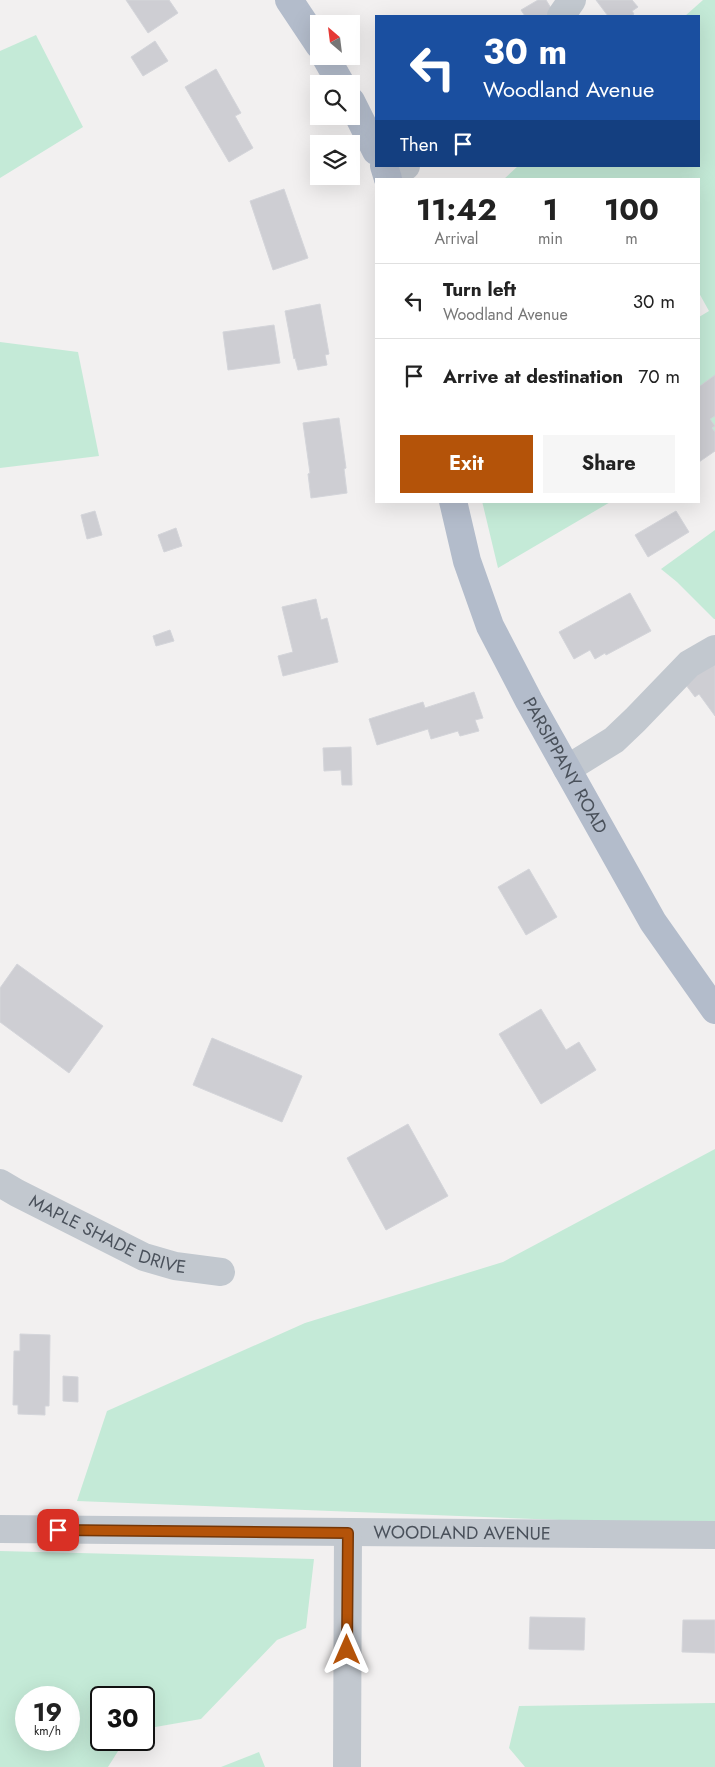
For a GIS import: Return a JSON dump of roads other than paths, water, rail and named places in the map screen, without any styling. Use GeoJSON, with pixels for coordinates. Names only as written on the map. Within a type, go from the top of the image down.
{"type":"FeatureCollection","features":[{"type":"Feature","properties":{"kind":"main road"},"geometry":{"type":"LineString","coordinates":[[289,0],[310,32]]}},
{"type":"Feature","properties":{"kind":"main road"},"geometry":{"type":"LineString","coordinates":[[360,119],[375,149]]}},
{"type":"Feature","properties":{"kind":"main road","name":"PARSIPPANY ROAD"},"geometry":{"type":"LineString","coordinates":[[453,503],[467,560],[490,626],[529,701],[654,922],[715,1010]]}},
{"type":"Feature","properties":{"kind":"street"},"geometry":{"type":"LineString","coordinates":[[562,15],[572,0]]}},
{"type":"Feature","properties":{"kind":"street"},"geometry":{"type":"LineString","coordinates":[[567,769],[614,740],[689,664],[715,649]]}},
{"type":"Feature","properties":{"kind":"street","name":"MAPLE SHADE DRIVE"},"geometry":{"type":"LineString","coordinates":[[0,1183],[144,1257],[175,1266],[221,1272]]}},
{"type":"Feature","properties":{"kind":"street","name":"WOODLAND AVENUE"},"geometry":{"type":"LineString","coordinates":[[0,1530],[715,1535]]}},
{"type":"Feature","properties":{"kind":"street"},"geometry":{"type":"LineString","coordinates":[[347,1767],[348,1533]]}}]}
